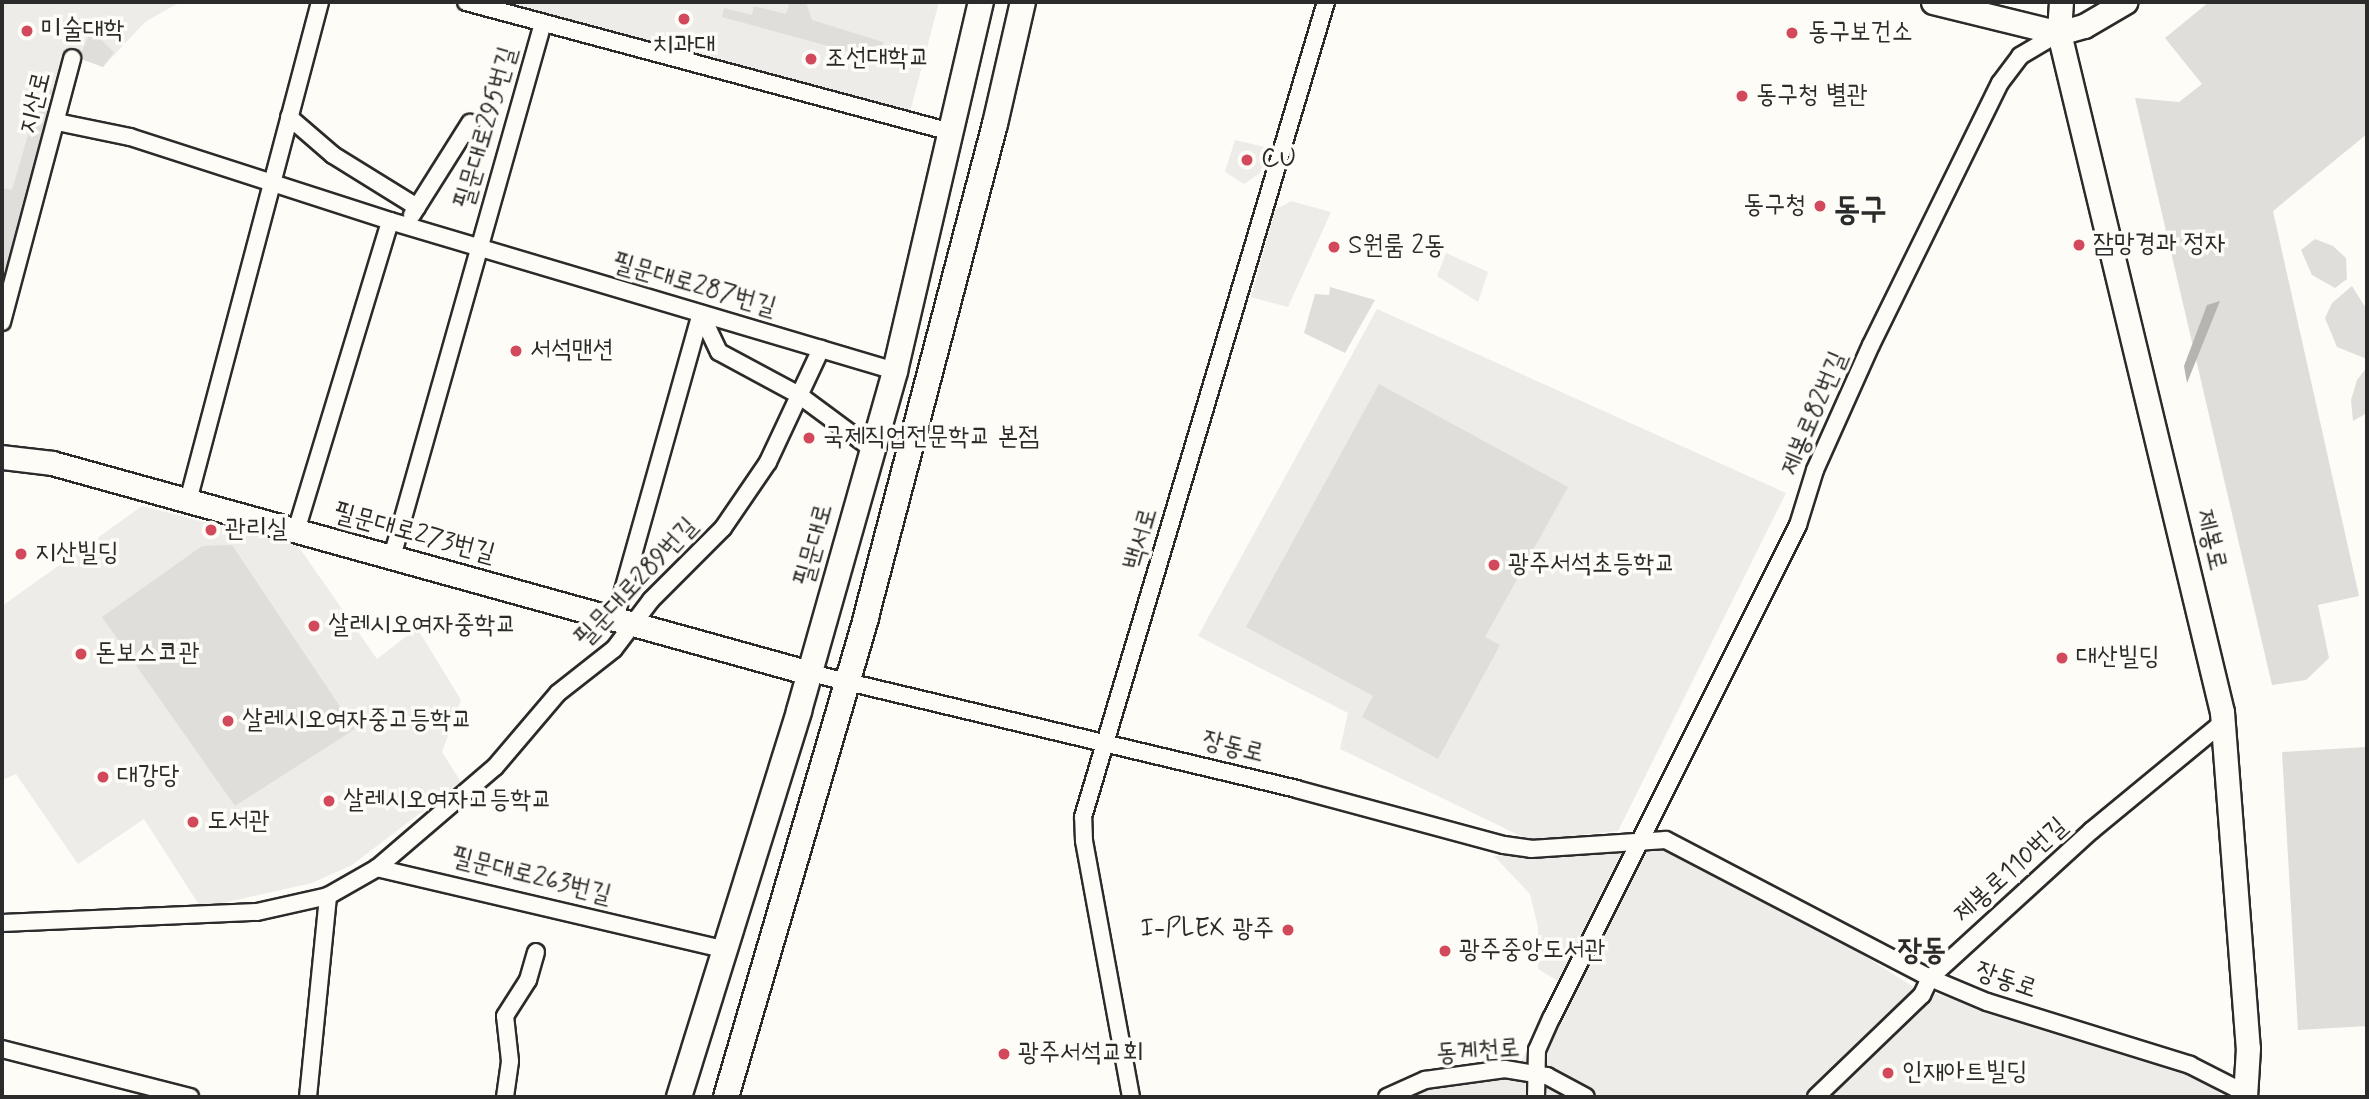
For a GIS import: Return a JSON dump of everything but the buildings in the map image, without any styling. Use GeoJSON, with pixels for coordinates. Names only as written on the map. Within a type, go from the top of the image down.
{"type":"FeatureCollection","features":[{"type":"Feature","properties":{"kind":"main road","name":"필문대로"},"geometry":{"type":"LineString","coordinates":[[679,1097],[727,950],[810,673],[895,370],[981,2]]}},
{"type":"Feature","properties":{"kind":"main road"},"geometry":{"type":"LineString","coordinates":[[726,1097],[846,682],[995,124],[1023,2]]}},
{"type":"Feature","properties":{"kind":"street"},"geometry":{"type":"LineString","coordinates":[[188,501],[320,2]]}},
{"type":"Feature","properties":{"kind":"street","name":"필문대로295번길"},"geometry":{"type":"LineString","coordinates":[[466,2],[951,132]]}},
{"type":"Feature","properties":{"kind":"street","name":"백서로"},"geometry":{"type":"LineString","coordinates":[[1130,1097],[1084,841],[1087,799],[1107,743],[1326,2]]}},
{"type":"Feature","properties":{"kind":"street"},"geometry":{"type":"LineString","coordinates":[[1933,2],[2060,33],[2084,26],[2124,2]]}},
{"type":"Feature","properties":{"kind":"street","name":"제봉로"},"geometry":{"type":"LineString","coordinates":[[2061,2],[2060,33],[2223,722],[2248,1048],[2248,1096]]}},
{"type":"Feature","properties":{"kind":"street","name":"필문대로295번길"},"geometry":{"type":"LineString","coordinates":[[479,248],[543,23]]}},
{"type":"Feature","properties":{"kind":"street","name":"제봉로82번길"},"geometry":{"type":"LineString","coordinates":[[1645,838],[1798,525],[1815,470],[1871,345],[2007,69],[2034,45],[2060,33]]}},
{"type":"Feature","properties":{"kind":"street","name":"지산로"},"geometry":{"type":"LineString","coordinates":[[2,322],[72,58]]}},
{"type":"Feature","properties":{"kind":"street","name":"필문대로295번길"},"geometry":{"type":"LineString","coordinates":[[289,117],[333,156],[417,207]]}},
{"type":"Feature","properties":{"kind":"street","name":"필문대로287번길"},"geometry":{"type":"LineString","coordinates":[[57,122],[130,138],[397,224],[895,370]]}},
{"type":"Feature","properties":{"kind":"street","name":"필문대로295번길"},"geometry":{"type":"LineString","coordinates":[[397,224],[417,207],[470,123]]}},
{"type":"Feature","properties":{"kind":"street"},"geometry":{"type":"LineString","coordinates":[[296,531],[397,224]]}},
{"type":"Feature","properties":{"kind":"street"},"geometry":{"type":"LineString","coordinates":[[392,557],[479,248]]}},
{"type":"Feature","properties":{"kind":"street"},"geometry":{"type":"LineString","coordinates":[[701,314],[719,352],[799,395],[872,449]]}},
{"type":"Feature","properties":{"kind":"street"},"geometry":{"type":"LineString","coordinates":[[626,622],[701,314]]}},
{"type":"Feature","properties":{"kind":"street","name":"필문대로289번길"},"geometry":{"type":"LineString","coordinates":[[377,869],[495,767],[558,693],[614,649],[626,622],[652,600],[723,528],[768,462],[821,349]]}},
{"type":"Feature","properties":{"kind":"street","name":"필문대로273번길"},"geometry":{"type":"LineString","coordinates":[[2,457],[51,463],[810,673]]}},
{"type":"Feature","properties":{"kind":"street","name":"장동로"},"geometry":{"type":"LineString","coordinates":[[810,673],[1107,743],[1504,845],[1544,849],[1611,846],[1645,838],[1666,840],[1930,978],[1987,1002],[2190,1065],[2248,1096]]}},
{"type":"Feature","properties":{"kind":"street","name":"제봉로110번길"},"geometry":{"type":"LineString","coordinates":[[1816,1097],[1922,995],[1930,978],[2101,823],[2223,722]]}},
{"type":"Feature","properties":{"kind":"street"},"geometry":{"type":"LineString","coordinates":[[1534,1073],[1537,1050],[1552,1017],[1645,838]]}},
{"type":"Feature","properties":{"kind":"street"},"geometry":{"type":"LineString","coordinates":[[2,923],[257,912],[328,896],[377,869]]}},
{"type":"Feature","properties":{"kind":"street","name":"필문대로263번길"},"geometry":{"type":"LineString","coordinates":[[377,869],[727,950]]}},
{"type":"Feature","properties":{"kind":"street"},"geometry":{"type":"LineString","coordinates":[[308,1097],[328,896]]}},
{"type":"Feature","properties":{"kind":"street"},"geometry":{"type":"LineString","coordinates":[[505,1097],[510,1061],[505,1016],[528,980],[536,952]]}},
{"type":"Feature","properties":{"kind":"street"},"geometry":{"type":"LineString","coordinates":[[2,1049],[179,1096]]}},
{"type":"Feature","properties":{"kind":"street","name":"동계천로"},"geometry":{"type":"LineString","coordinates":[[1387,1097],[1424,1080],[1462,1072],[1534,1073],[1562,1081],[1586,1097]]}},
{"type":"Feature","properties":{"kind":"street","name":"동계천로"},"geometry":{"type":"LineString","coordinates":[[1534,1073],[1536,1097]]}},
{"type":"Feature","properties":{"kind":"shaded area"},"geometry":{"type":"Polygon","coordinates":[[[2,2],[180,2],[145,22],[103,67],[69,55],[2,288],[2,2]]]}},
{"type":"Feature","properties":{"kind":"shaded area","name":"조선대학교"},"geometry":{"type":"Polygon","coordinates":[[[487,2],[939,2],[909,116],[487,2]]]}},
{"type":"Feature","properties":{"kind":"shaded area"},"geometry":{"type":"Polygon","coordinates":[[[790,2],[806,2],[812,20],[883,42],[881,65],[868,64],[869,57],[722,17],[724,8],[752,15],[754,6],[786,14],[790,2]]]}},
{"type":"Feature","properties":{"kind":"shaded area"},"geometry":{"type":"Polygon","coordinates":[[[2209,2],[2367,2],[2367,134],[2273,211],[2359,596],[2318,605],[2329,658],[2306,680],[2272,685],[2135,98],[2179,102],[2202,84],[2165,38],[2209,2]]]}},
{"type":"Feature","properties":{"kind":"shaded area"},"geometry":{"type":"Polygon","coordinates":[[[91,30],[114,52],[103,67],[79,58],[91,30]]]}},
{"type":"Feature","properties":{"kind":"shaded area"},"geometry":{"type":"Polygon","coordinates":[[[42,87],[58,91],[7,269],[2,268],[2,188],[12,190],[42,87]]]}},
{"type":"Feature","properties":{"kind":"shaded area","name":"CU"},"geometry":{"type":"Polygon","coordinates":[[[1235,140],[1269,148],[1260,173],[1244,184],[1225,172],[1235,140]]]}},
{"type":"Feature","properties":{"kind":"shaded area"},"geometry":{"type":"Polygon","coordinates":[[[1291,201],[1331,212],[1288,307],[1251,297],[1275,210],[1291,201]]]}},
{"type":"Feature","properties":{"kind":"shaded area"},"geometry":{"type":"Polygon","coordinates":[[[2315,239],[2333,246],[2346,258],[2347,279],[2335,288],[2312,275],[2301,250],[2315,239]]]}},
{"type":"Feature","properties":{"kind":"shaded area"},"geometry":{"type":"Polygon","coordinates":[[[1446,253],[1488,272],[1478,302],[1437,276],[1446,253]]]}},
{"type":"Feature","properties":{"kind":"shaded area"},"geometry":{"type":"Polygon","coordinates":[[[2352,286],[2367,310],[2367,359],[2337,347],[2325,318],[2332,303],[2352,286]]]}},
{"type":"Feature","properties":{"kind":"shaded area"},"geometry":{"type":"Polygon","coordinates":[[[1330,287],[1375,300],[1345,353],[1304,333],[1315,294],[1329,295],[1330,287]]]}},
{"type":"Feature","properties":{"kind":"shaded area"},"geometry":{"type":"Polygon","coordinates":[[[2220,301],[2187,383],[2184,366],[2207,305],[2220,301]]]}},
{"type":"Feature","properties":{"kind":"shaded area","name":"광주서석초등학교"},"geometry":{"type":"Polygon","coordinates":[[[1377,309],[1786,493],[1618,831],[1529,840],[1340,749],[1348,713],[1198,636],[1377,309]]]}},
{"type":"Feature","properties":{"kind":"shaded area"},"geometry":{"type":"Polygon","coordinates":[[[2367,367],[2367,413],[2353,421],[2351,400],[2357,380],[2367,367]]]}},
{"type":"Feature","properties":{"kind":"shaded area"},"geometry":{"type":"Polygon","coordinates":[[[1379,384],[1568,487],[1485,637],[1500,645],[1438,759],[1362,717],[1373,696],[1246,627],[1379,384]]]}},
{"type":"Feature","properties":{"kind":"shaded area","name":"살레시오여자중고등학교"},"geometry":{"type":"Polygon","coordinates":[[[142,506],[298,546],[377,659],[417,628],[461,700],[442,752],[461,782],[352,865],[312,883],[201,908],[144,819],[78,864],[16,774],[2,780],[2,606],[142,506]]]}},
{"type":"Feature","properties":{"kind":"shaded area"},"geometry":{"type":"Polygon","coordinates":[[[232,545],[355,729],[235,806],[102,617],[202,546],[232,545]]]}},
{"type":"Feature","properties":{"kind":"shaded area"},"geometry":{"type":"Polygon","coordinates":[[[2367,747],[2367,1026],[2298,1030],[2282,752],[2367,747]]]}},
{"type":"Feature","properties":{"kind":"shaded area"},"geometry":{"type":"Polygon","coordinates":[[[1667,848],[1817,926],[1912,986],[2185,1072],[2219,1089],[2220,1097],[1408,1097],[1440,1084],[1492,1075],[1512,1078],[1563,984],[1538,969],[1538,927],[1530,894],[1494,856],[1667,848]]]}},
{"type":"Feature","properties":{"kind":"place","name":"치과대"},"geometry":{"type":"Point","coordinates":[684,19]}},
{"type":"Feature","properties":{"kind":"place","name":"미술대학"},"geometry":{"type":"Point","coordinates":[27,31]}},
{"type":"Feature","properties":{"kind":"place","name":"동구보건소"},"geometry":{"type":"Point","coordinates":[1792,33]}},
{"type":"Feature","properties":{"kind":"place","name":"조선대학교"},"geometry":{"type":"Point","coordinates":[811,59]}},
{"type":"Feature","properties":{"kind":"place","name":"동구청 별관"},"geometry":{"type":"Point","coordinates":[1742,96]}},
{"type":"Feature","properties":{"kind":"place","name":"CU"},"geometry":{"type":"Point","coordinates":[1247,160]}},
{"type":"Feature","properties":{"kind":"place","name":"동구청"},"geometry":{"type":"Point","coordinates":[1820,206]}},
{"type":"Feature","properties":{"kind":"place","name":"잠망경과 정자"},"geometry":{"type":"Point","coordinates":[2079,245]}},
{"type":"Feature","properties":{"kind":"place","name":"S원룸 2동"},"geometry":{"type":"Point","coordinates":[1334,247]}},
{"type":"Feature","properties":{"kind":"place","name":"서석맨션"},"geometry":{"type":"Point","coordinates":[516,351]}},
{"type":"Feature","properties":{"kind":"place","name":"국제직업전문학교 본점"},"geometry":{"type":"Point","coordinates":[809,438]}},
{"type":"Feature","properties":{"kind":"place","name":"관리실"},"geometry":{"type":"Point","coordinates":[211,530]}},
{"type":"Feature","properties":{"kind":"place","name":"지산빌딩"},"geometry":{"type":"Point","coordinates":[21,554]}},
{"type":"Feature","properties":{"kind":"place","name":"광주서석초등학교"},"geometry":{"type":"Point","coordinates":[1494,565]}},
{"type":"Feature","properties":{"kind":"place","name":"살레시오여자중학교"},"geometry":{"type":"Point","coordinates":[314,626]}},
{"type":"Feature","properties":{"kind":"place","name":"돈보스코관"},"geometry":{"type":"Point","coordinates":[81,654]}},
{"type":"Feature","properties":{"kind":"place","name":"대산빌딩"},"geometry":{"type":"Point","coordinates":[2062,658]}},
{"type":"Feature","properties":{"kind":"place","name":"살레시오여자중고등학교"},"geometry":{"type":"Point","coordinates":[228,721]}},
{"type":"Feature","properties":{"kind":"place","name":"대강당"},"geometry":{"type":"Point","coordinates":[103,777]}},
{"type":"Feature","properties":{"kind":"place","name":"살레시오여자고등학교"},"geometry":{"type":"Point","coordinates":[329,801]}},
{"type":"Feature","properties":{"kind":"place","name":"도서관"},"geometry":{"type":"Point","coordinates":[193,822]}},
{"type":"Feature","properties":{"kind":"place","name":"I-PLEX 광주"},"geometry":{"type":"Point","coordinates":[1288,930]}},
{"type":"Feature","properties":{"kind":"place","name":"광주중앙도서관"},"geometry":{"type":"Point","coordinates":[1445,951]}},
{"type":"Feature","properties":{"kind":"place","name":"광주서석교회"},"geometry":{"type":"Point","coordinates":[1004,1054]}},
{"type":"Feature","properties":{"kind":"place","name":"인재아트빌딩"},"geometry":{"type":"Point","coordinates":[1888,1073]}},
{"type":"Feature","properties":{"kind":"district","name":"동구"},"geometry":{"type":"Point","coordinates":[1860,211]}},
{"type":"Feature","properties":{"kind":"district","name":"장동"},"geometry":{"type":"Point","coordinates":[1922,951]}}]}
